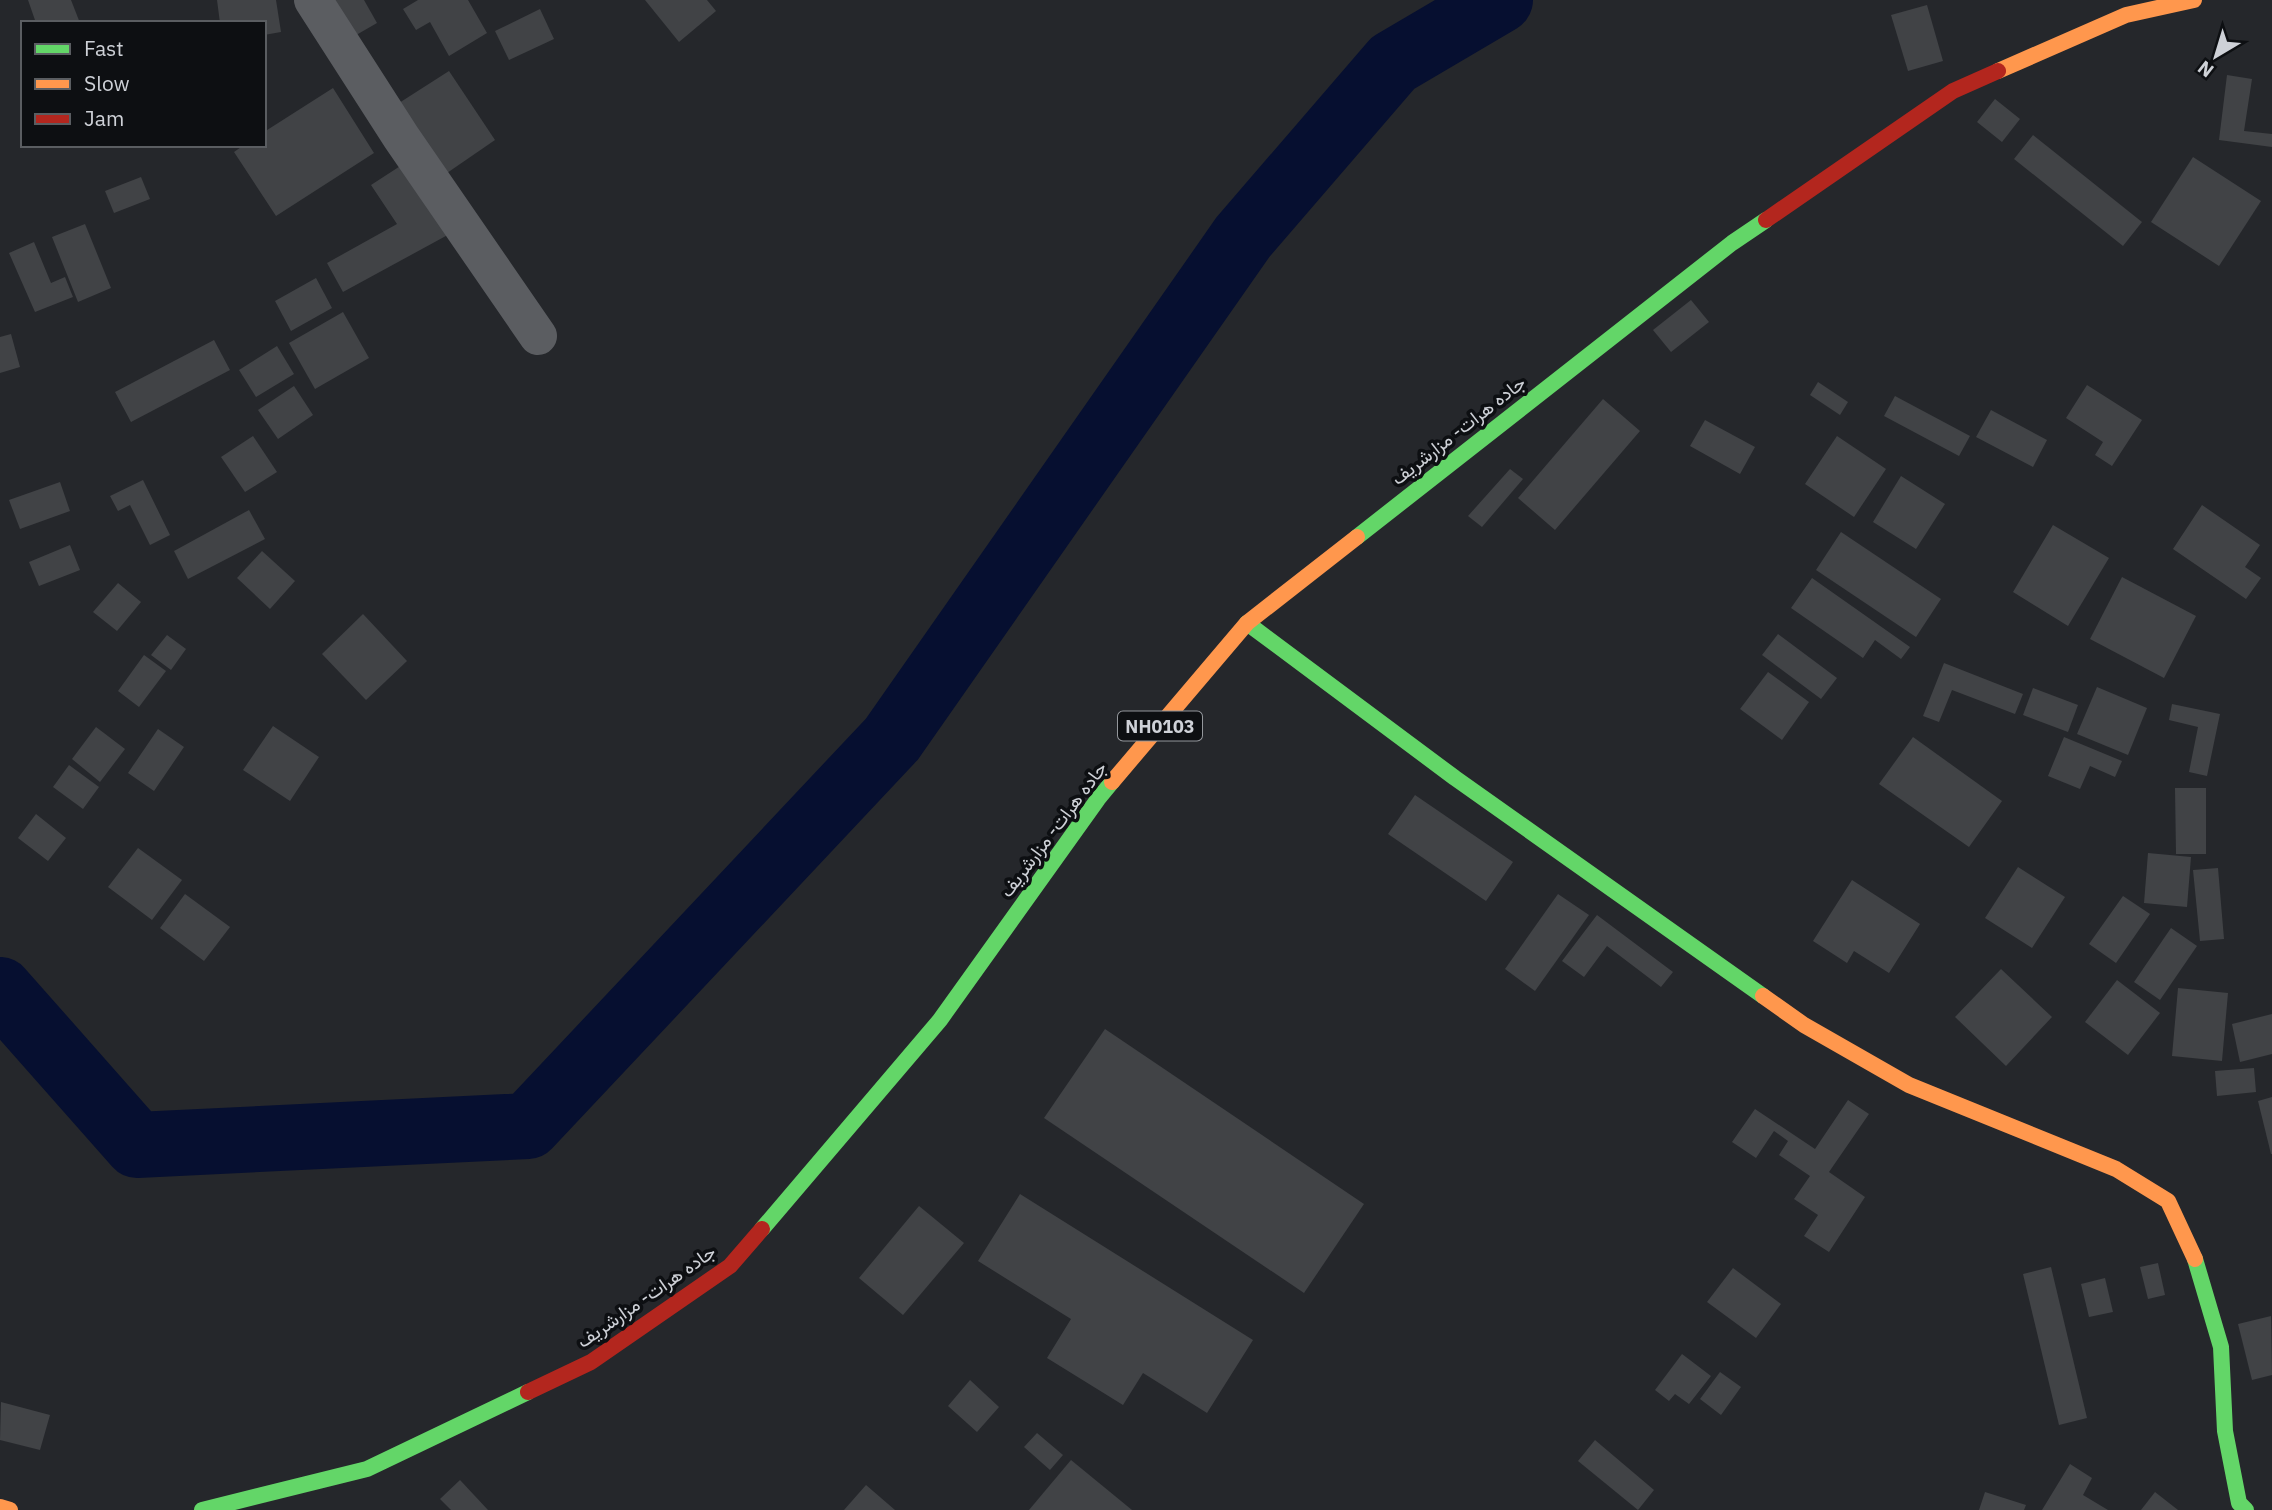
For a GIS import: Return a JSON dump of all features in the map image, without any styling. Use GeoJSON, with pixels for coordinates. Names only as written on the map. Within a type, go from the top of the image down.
{"type":"FeatureCollection","features":[{"type":"Feature","properties":{"kind":"main road","name":"جاده هرات- مزارشریف"},"geometry":{"type":"LineString","coordinates":[[202,1510],[366,1469],[591,1362],[730,1266],[940,1020],[1098,799],[1247,623],[1732,243],[1953,92],[2126,15],[2194,0]]}},
{"type":"Feature","properties":{"kind":"main road"},"geometry":{"type":"LineString","coordinates":[[1247,623],[1455,778],[1804,1025],[1909,1085],[2116,1169],[2168,1201],[2192,1249],[2221,1347],[2225,1431],[2239,1503],[2246,1510]]}},
{"type":"Feature","properties":{"kind":"main road"},"geometry":{"type":"LineString","coordinates":[[0,1507],[10,1510]]}},
{"type":"Feature","properties":{"kind":"street"},"geometry":{"type":"LineString","coordinates":[[313,0],[401,137],[538,336]]}},
{"type":"Feature","properties":{"kind":"building"},"geometry":{"type":"Polygon","coordinates":[[[28,0],[71,0],[79,21],[35,21],[28,0]]]}},
{"type":"Feature","properties":{"kind":"building"},"geometry":{"type":"Polygon","coordinates":[[[217,0],[276,0],[281,32],[266,35],[266,21],[220,21],[217,0]]]}},
{"type":"Feature","properties":{"kind":"building"},"geometry":{"type":"Polygon","coordinates":[[[329,0],[364,0],[377,23],[351,38],[329,0]]]}},
{"type":"Feature","properties":{"kind":"building"},"geometry":{"type":"Polygon","coordinates":[[[418,0],[468,0],[487,33],[449,56],[430,22],[416,30],[403,9],[418,0]]]}},
{"type":"Feature","properties":{"kind":"building"},"geometry":{"type":"Polygon","coordinates":[[[645,0],[707,0],[716,11],[679,42],[645,0]]]}},
{"type":"Feature","properties":{"kind":"building"},"geometry":{"type":"Polygon","coordinates":[[[1927,5],[1943,61],[1908,71],[1891,15],[1927,5]]]}},
{"type":"Feature","properties":{"kind":"building"},"geometry":{"type":"Polygon","coordinates":[[[540,9],[554,39],[509,60],[495,31],[540,9]]]}},
{"type":"Feature","properties":{"kind":"building"},"geometry":{"type":"Polygon","coordinates":[[[449,71],[495,140],[447,173],[399,103],[449,71]]]}},
{"type":"Feature","properties":{"kind":"building"},"geometry":{"type":"Polygon","coordinates":[[[2227,75],[2252,79],[2244,131],[2272,134],[2272,147],[2219,140],[2227,75]]]}},
{"type":"Feature","properties":{"kind":"building"},"geometry":{"type":"Polygon","coordinates":[[[333,88],[374,153],[276,216],[234,152],[241,147],[266,147],[266,131],[333,88]]]}},
{"type":"Feature","properties":{"kind":"building"},"geometry":{"type":"Polygon","coordinates":[[[1995,99],[2020,119],[2002,142],[1977,122],[1995,99]]]}},
{"type":"Feature","properties":{"kind":"building"},"geometry":{"type":"Polygon","coordinates":[[[2033,135],[2142,222],[2123,246],[2014,159],[2033,135]]]}},
{"type":"Feature","properties":{"kind":"building"},"geometry":{"type":"Polygon","coordinates":[[[2193,157],[2261,201],[2219,266],[2151,222],[2193,157]]]}},
{"type":"Feature","properties":{"kind":"building"},"geometry":{"type":"Polygon","coordinates":[[[408,161],[455,231],[343,292],[327,263],[397,224],[371,185],[408,161]]]}},
{"type":"Feature","properties":{"kind":"building"},"geometry":{"type":"Polygon","coordinates":[[[141,177],[150,199],[114,213],[105,191],[141,177]]]}},
{"type":"Feature","properties":{"kind":"building"},"geometry":{"type":"Polygon","coordinates":[[[85,224],[111,288],[78,302],[52,237],[85,224]]]}},
{"type":"Feature","properties":{"kind":"building"},"geometry":{"type":"Polygon","coordinates":[[[34,242],[51,283],[65,277],[73,297],[35,312],[9,253],[34,242]]]}},
{"type":"Feature","properties":{"kind":"building"},"geometry":{"type":"Polygon","coordinates":[[[316,278],[332,308],[291,331],[275,301],[316,278]]]}},
{"type":"Feature","properties":{"kind":"building"},"geometry":{"type":"Polygon","coordinates":[[[1691,300],[1709,322],[1671,352],[1653,330],[1691,300]]]}},
{"type":"Feature","properties":{"kind":"building"},"geometry":{"type":"Polygon","coordinates":[[[343,312],[369,358],[315,389],[289,343],[343,312]]]}},
{"type":"Feature","properties":{"kind":"building"},"geometry":{"type":"Polygon","coordinates":[[[11,334],[20,367],[0,373],[0,337],[11,334]]]}},
{"type":"Feature","properties":{"kind":"building"},"geometry":{"type":"Polygon","coordinates":[[[214,340],[230,370],[131,422],[115,392],[214,340]]]}},
{"type":"Feature","properties":{"kind":"building"},"geometry":{"type":"Polygon","coordinates":[[[277,346],[294,374],[256,397],[239,370],[277,346]]]}},
{"type":"Feature","properties":{"kind":"building"},"geometry":{"type":"Polygon","coordinates":[[[1818,382],[1848,402],[1840,415],[1810,395],[1818,382]]]}},
{"type":"Feature","properties":{"kind":"building"},"geometry":{"type":"Polygon","coordinates":[[[2087,385],[2142,420],[2112,466],[2095,455],[2103,442],[2066,418],[2087,385]]]}},
{"type":"Feature","properties":{"kind":"building"},"geometry":{"type":"Polygon","coordinates":[[[294,386],[313,415],[278,439],[258,410],[294,386]]]}},
{"type":"Feature","properties":{"kind":"building"},"geometry":{"type":"Polygon","coordinates":[[[1895,396],[1970,436],[1959,456],[1884,416],[1895,396]]]}},
{"type":"Feature","properties":{"kind":"building"},"geometry":{"type":"Polygon","coordinates":[[[1603,399],[1640,431],[1555,530],[1518,498],[1603,399]]]}},
{"type":"Feature","properties":{"kind":"building"},"geometry":{"type":"Polygon","coordinates":[[[1991,410],[2047,440],[2033,467],[1976,437],[1991,410]]]}},
{"type":"Feature","properties":{"kind":"building"},"geometry":{"type":"Polygon","coordinates":[[[1705,420],[1755,447],[1740,474],[1690,446],[1705,420]]]}},
{"type":"Feature","properties":{"kind":"building"},"geometry":{"type":"Polygon","coordinates":[[[253,436],[277,472],[245,492],[221,457],[253,436]]]}},
{"type":"Feature","properties":{"kind":"building"},"geometry":{"type":"Polygon","coordinates":[[[1837,436],[1886,469],[1854,517],[1805,484],[1837,436]]]}},
{"type":"Feature","properties":{"kind":"building"},"geometry":{"type":"Polygon","coordinates":[[[1510,469],[1523,479],[1482,527],[1468,516],[1510,469]]]}},
{"type":"Feature","properties":{"kind":"building"},"geometry":{"type":"Polygon","coordinates":[[[1901,476],[1945,504],[1916,549],[1873,522],[1901,476]]]}},
{"type":"Feature","properties":{"kind":"building"},"geometry":{"type":"Polygon","coordinates":[[[143,480],[170,535],[150,545],[130,505],[118,511],[110,496],[143,480]]]}},
{"type":"Feature","properties":{"kind":"building"},"geometry":{"type":"Polygon","coordinates":[[[60,482],[70,511],[20,529],[9,500],[60,482]]]}},
{"type":"Feature","properties":{"kind":"building"},"geometry":{"type":"Polygon","coordinates":[[[2202,505],[2260,545],[2245,567],[2261,578],[2246,599],[2173,549],[2202,505]]]}},
{"type":"Feature","properties":{"kind":"building"},"geometry":{"type":"Polygon","coordinates":[[[249,510],[265,539],[188,579],[174,551],[249,510]]]}},
{"type":"Feature","properties":{"kind":"building"},"geometry":{"type":"Polygon","coordinates":[[[2053,525],[2109,558],[2068,626],[2013,592],[2053,525]]]}},
{"type":"Feature","properties":{"kind":"building"},"geometry":{"type":"Polygon","coordinates":[[[1841,532],[1941,599],[1916,637],[1816,570],[1841,532]]]}},
{"type":"Feature","properties":{"kind":"building"},"geometry":{"type":"Polygon","coordinates":[[[70,545],[80,570],[39,586],[29,562],[70,545]]]}},
{"type":"Feature","properties":{"kind":"building"},"geometry":{"type":"Polygon","coordinates":[[[262,551],[295,581],[270,609],[237,578],[262,551]]]}},
{"type":"Feature","properties":{"kind":"building"},"geometry":{"type":"Polygon","coordinates":[[[2122,577],[2196,616],[2164,678],[2090,639],[2122,577]]]}},
{"type":"Feature","properties":{"kind":"building"},"geometry":{"type":"Polygon","coordinates":[[[1812,578],[1910,647],[1901,659],[1875,640],[1863,658],[1791,608],[1812,578]]]}},
{"type":"Feature","properties":{"kind":"building"},"geometry":{"type":"Polygon","coordinates":[[[118,583],[141,602],[117,631],[93,612],[118,583]]]}},
{"type":"Feature","properties":{"kind":"building"},"geometry":{"type":"Polygon","coordinates":[[[363,614],[407,661],[366,700],[322,654],[363,614]]]}},
{"type":"Feature","properties":{"kind":"building"},"geometry":{"type":"Polygon","coordinates":[[[1778,634],[1837,678],[1821,699],[1762,655],[1778,634]]]}},
{"type":"Feature","properties":{"kind":"building"},"geometry":{"type":"Polygon","coordinates":[[[167,635],[186,649],[171,670],[151,655],[167,635]]]}},
{"type":"Feature","properties":{"kind":"building"},"geometry":{"type":"Polygon","coordinates":[[[144,655],[166,671],[139,707],[118,691],[144,655]]]}},
{"type":"Feature","properties":{"kind":"building"},"geometry":{"type":"Polygon","coordinates":[[[1944,663],[2023,694],[2015,714],[1952,690],[1939,722],[1923,716],[1944,663]]]}},
{"type":"Feature","properties":{"kind":"building"},"geometry":{"type":"Polygon","coordinates":[[[1768,672],[1809,702],[1782,740],[1740,709],[1768,672]]]}},
{"type":"Feature","properties":{"kind":"building"},"geometry":{"type":"Polygon","coordinates":[[[2097,687],[2147,708],[2128,755],[2077,734],[2097,687]]]}},
{"type":"Feature","properties":{"kind":"building"},"geometry":{"type":"Polygon","coordinates":[[[2033,688],[2078,705],[2068,732],[2023,715],[2033,688]]]}},
{"type":"Feature","properties":{"kind":"building"},"geometry":{"type":"Polygon","coordinates":[[[2172,704],[2220,714],[2207,776],[2189,772],[2198,727],[2169,720],[2172,704]]]}},
{"type":"Feature","properties":{"kind":"building"},"geometry":{"type":"Polygon","coordinates":[[[273,726],[319,757],[290,801],[243,770],[273,726]]]}},
{"type":"Feature","properties":{"kind":"building"},"geometry":{"type":"Polygon","coordinates":[[[96,727],[125,749],[100,782],[72,759],[96,727]]]}},
{"type":"Feature","properties":{"kind":"building"},"geometry":{"type":"Polygon","coordinates":[[[158,729],[184,747],[154,791],[128,773],[158,729]]]}},
{"type":"Feature","properties":{"kind":"building"},"geometry":{"type":"Polygon","coordinates":[[[1913,737],[2002,801],[1969,847],[1879,784],[1913,737]]]}},
{"type":"Feature","properties":{"kind":"building"},"geometry":{"type":"Polygon","coordinates":[[[2064,737],[2122,761],[2115,777],[2090,766],[2080,789],[2048,776],[2064,737]]]}},
{"type":"Feature","properties":{"kind":"building"},"geometry":{"type":"Polygon","coordinates":[[[69,765],[99,787],[83,809],[53,787],[69,765]]]}},
{"type":"Feature","properties":{"kind":"building"},"geometry":{"type":"Polygon","coordinates":[[[2175,788],[2206,788],[2206,854],[2176,854],[2175,788]]]}},
{"type":"Feature","properties":{"kind":"building"},"geometry":{"type":"Polygon","coordinates":[[[1415,795],[1513,862],[1486,901],[1388,834],[1415,795]]]}},
{"type":"Feature","properties":{"kind":"building"},"geometry":{"type":"Polygon","coordinates":[[[36,814],[66,838],[48,861],[18,838],[36,814]]]}},
{"type":"Feature","properties":{"kind":"building"},"geometry":{"type":"Polygon","coordinates":[[[138,848],[182,880],[152,920],[108,887],[138,848]]]}},
{"type":"Feature","properties":{"kind":"building"},"geometry":{"type":"Polygon","coordinates":[[[2148,853],[2191,857],[2187,907],[2144,903],[2148,853]]]}},
{"type":"Feature","properties":{"kind":"building"},"geometry":{"type":"Polygon","coordinates":[[[2018,867],[2065,897],[2032,948],[1985,918],[2018,867]]]}},
{"type":"Feature","properties":{"kind":"building"},"geometry":{"type":"Polygon","coordinates":[[[2218,868],[2224,939],[2200,941],[2193,870],[2218,868]]]}},
{"type":"Feature","properties":{"kind":"building"},"geometry":{"type":"Polygon","coordinates":[[[1852,880],[1920,924],[1889,973],[1854,951],[1847,963],[1813,941],[1852,880]]]}},
{"type":"Feature","properties":{"kind":"building"},"geometry":{"type":"Polygon","coordinates":[[[185,894],[230,927],[204,961],[160,928],[185,894]]]}},
{"type":"Feature","properties":{"kind":"building"},"geometry":{"type":"Polygon","coordinates":[[[1558,894],[1589,915],[1535,991],[1505,969],[1558,894]]]}},
{"type":"Feature","properties":{"kind":"building"},"geometry":{"type":"Polygon","coordinates":[[[2123,896],[2150,914],[2116,963],[2089,944],[2123,896]]]}},
{"type":"Feature","properties":{"kind":"building"},"geometry":{"type":"Polygon","coordinates":[[[1597,915],[1673,972],[1661,987],[1607,946],[1584,977],[1562,961],[1597,915]]]}},
{"type":"Feature","properties":{"kind":"building"},"geometry":{"type":"Polygon","coordinates":[[[2171,928],[2197,946],[2160,1000],[2134,982],[2171,928]]]}},
{"type":"Feature","properties":{"kind":"building"},"geometry":{"type":"Polygon","coordinates":[[[2001,969],[2052,1017],[2006,1066],[1955,1017],[2001,969]]]}},
{"type":"Feature","properties":{"kind":"building"},"geometry":{"type":"Polygon","coordinates":[[[2117,980],[2160,1013],[2128,1055],[2085,1022],[2117,980]]]}},
{"type":"Feature","properties":{"kind":"building"},"geometry":{"type":"Polygon","coordinates":[[[2178,988],[2228,993],[2222,1061],[2172,1056],[2178,988]]]}},
{"type":"Feature","properties":{"kind":"building"},"geometry":{"type":"Polygon","coordinates":[[[2272,1014],[2272,1054],[2240,1062],[2232,1024],[2272,1014]]]}},
{"type":"Feature","properties":{"kind":"building"},"geometry":{"type":"Polygon","coordinates":[[[1105,1029],[1364,1204],[1304,1293],[1044,1118],[1105,1029]]]}},
{"type":"Feature","properties":{"kind":"building"},"geometry":{"type":"Polygon","coordinates":[[[2254,1068],[2256,1092],[2217,1096],[2215,1071],[2254,1068]]]}},
{"type":"Feature","properties":{"kind":"building"},"geometry":{"type":"Polygon","coordinates":[[[2272,1097],[2272,1154],[2271,1154],[2258,1101],[2272,1097]]]}},
{"type":"Feature","properties":{"kind":"building"},"geometry":{"type":"Polygon","coordinates":[[[1848,1100],[1869,1114],[1829,1172],[1865,1197],[1829,1252],[1804,1236],[1818,1215],[1794,1199],[1810,1176],[1779,1155],[1788,1141],[1774,1131],[1756,1158],[1732,1142],[1755,1109],[1815,1149],[1848,1100]]]}},
{"type":"Feature","properties":{"kind":"building"},"geometry":{"type":"Polygon","coordinates":[[[1020,1194],[1253,1340],[1207,1413],[1143,1373],[1123,1405],[1047,1358],[1071,1319],[978,1261],[1020,1194]]]}},
{"type":"Feature","properties":{"kind":"building"},"geometry":{"type":"Polygon","coordinates":[[[919,1206],[964,1243],[903,1315],[859,1278],[919,1206]]]}},
{"type":"Feature","properties":{"kind":"building"},"geometry":{"type":"Polygon","coordinates":[[[2158,1263],[2165,1295],[2148,1299],[2140,1267],[2158,1263]]]}},
{"type":"Feature","properties":{"kind":"building"},"geometry":{"type":"Polygon","coordinates":[[[2051,1267],[2087,1418],[2059,1425],[2023,1274],[2051,1267]]]}},
{"type":"Feature","properties":{"kind":"building"},"geometry":{"type":"Polygon","coordinates":[[[1733,1268],[1781,1304],[1756,1338],[1707,1302],[1733,1268]]]}},
{"type":"Feature","properties":{"kind":"building"},"geometry":{"type":"Polygon","coordinates":[[[2105,1278],[2113,1312],[2089,1317],[2081,1284],[2105,1278]]]}},
{"type":"Feature","properties":{"kind":"building"},"geometry":{"type":"Polygon","coordinates":[[[2271,1316],[2272,1375],[2252,1380],[2238,1324],[2271,1316]]]}},
{"type":"Feature","properties":{"kind":"building"},"geometry":{"type":"Polygon","coordinates":[[[1682,1354],[1711,1376],[1689,1404],[1675,1394],[1669,1401],[1655,1390],[1682,1354]]]}},
{"type":"Feature","properties":{"kind":"building"},"geometry":{"type":"Polygon","coordinates":[[[1720,1372],[1741,1387],[1721,1415],[1700,1399],[1720,1372]]]}},
{"type":"Feature","properties":{"kind":"building"},"geometry":{"type":"Polygon","coordinates":[[[970,1380],[999,1407],[977,1432],[948,1406],[970,1380]]]}},
{"type":"Feature","properties":{"kind":"building"},"geometry":{"type":"Polygon","coordinates":[[[1,1402],[50,1415],[40,1450],[0,1440],[1,1402]]]}},
{"type":"Feature","properties":{"kind":"building"},"geometry":{"type":"Polygon","coordinates":[[[1037,1433],[1063,1455],[1050,1470],[1024,1447],[1037,1433]]]}},
{"type":"Feature","properties":{"kind":"building"},"geometry":{"type":"Polygon","coordinates":[[[1595,1440],[1654,1490],[1638,1510],[1578,1461],[1595,1440]]]}},
{"type":"Feature","properties":{"kind":"building"},"geometry":{"type":"Polygon","coordinates":[[[1071,1460],[1132,1510],[1029,1510],[1071,1460]]]}},
{"type":"Feature","properties":{"kind":"building"},"geometry":{"type":"Polygon","coordinates":[[[2070,1464],[2092,1478],[2083,1495],[2108,1510],[2042,1510],[2070,1464]]]}},
{"type":"Feature","properties":{"kind":"building"},"geometry":{"type":"Polygon","coordinates":[[[460,1480],[488,1510],[451,1510],[440,1499],[460,1480]]]}},
{"type":"Feature","properties":{"kind":"building"},"geometry":{"type":"Polygon","coordinates":[[[866,1485],[895,1510],[844,1510],[866,1485]]]}},
{"type":"Feature","properties":{"kind":"building"},"geometry":{"type":"Polygon","coordinates":[[[1985,1492],[2026,1505],[2024,1510],[1979,1510],[1985,1492]]]}},
{"type":"Feature","properties":{"kind":"building"},"geometry":{"type":"Polygon","coordinates":[[[2155,1492],[2178,1510],[2141,1510],[2155,1492]]]}},
{"type":"Feature","properties":{"kind":"waterway"},"geometry":{"type":"LineString","coordinates":[[0,990],[137,1145],[528,1126],[892,739],[1243,237],[1393,63],[1500,0]]}},
{"type":"Feature","properties":{"kind":"traffic: fast"},"geometry":{"type":"LineString","coordinates":[[1357,537],[1732,243],[1766,220]]}},
{"type":"Feature","properties":{"kind":"traffic: fast"},"geometry":{"type":"LineString","coordinates":[[1247,623],[1455,778],[1763,996]]}},
{"type":"Feature","properties":{"kind":"traffic: fast"},"geometry":{"type":"LineString","coordinates":[[762,1229],[940,1020],[1112,782]]}},
{"type":"Feature","properties":{"kind":"traffic: fast"},"geometry":{"type":"LineString","coordinates":[[2195,1259],[2221,1347],[2225,1431],[2239,1503],[2246,1510]]}},
{"type":"Feature","properties":{"kind":"traffic: fast"},"geometry":{"type":"LineString","coordinates":[[202,1510],[367,1469],[528,1392]]}},
{"type":"Feature","properties":{"kind":"traffic: slow"},"geometry":{"type":"LineString","coordinates":[[1998,71],[2126,15],[2194,0]]}},
{"type":"Feature","properties":{"kind":"traffic: slow"},"geometry":{"type":"LineString","coordinates":[[1112,782],[1247,623],[1357,537]]}},
{"type":"Feature","properties":{"kind":"traffic: slow"},"geometry":{"type":"LineString","coordinates":[[1763,996],[1804,1025],[1909,1085],[2116,1169],[2168,1201],[2195,1259]]}},
{"type":"Feature","properties":{"kind":"traffic: slow"},"geometry":{"type":"LineString","coordinates":[[0,1507],[10,1510]]}},
{"type":"Feature","properties":{"kind":"traffic: jam"},"geometry":{"type":"LineString","coordinates":[[1766,220],[1953,91],[1998,71]]}},
{"type":"Feature","properties":{"kind":"traffic: jam"},"geometry":{"type":"LineString","coordinates":[[528,1392],[591,1362],[730,1266],[762,1229]]}}]}
